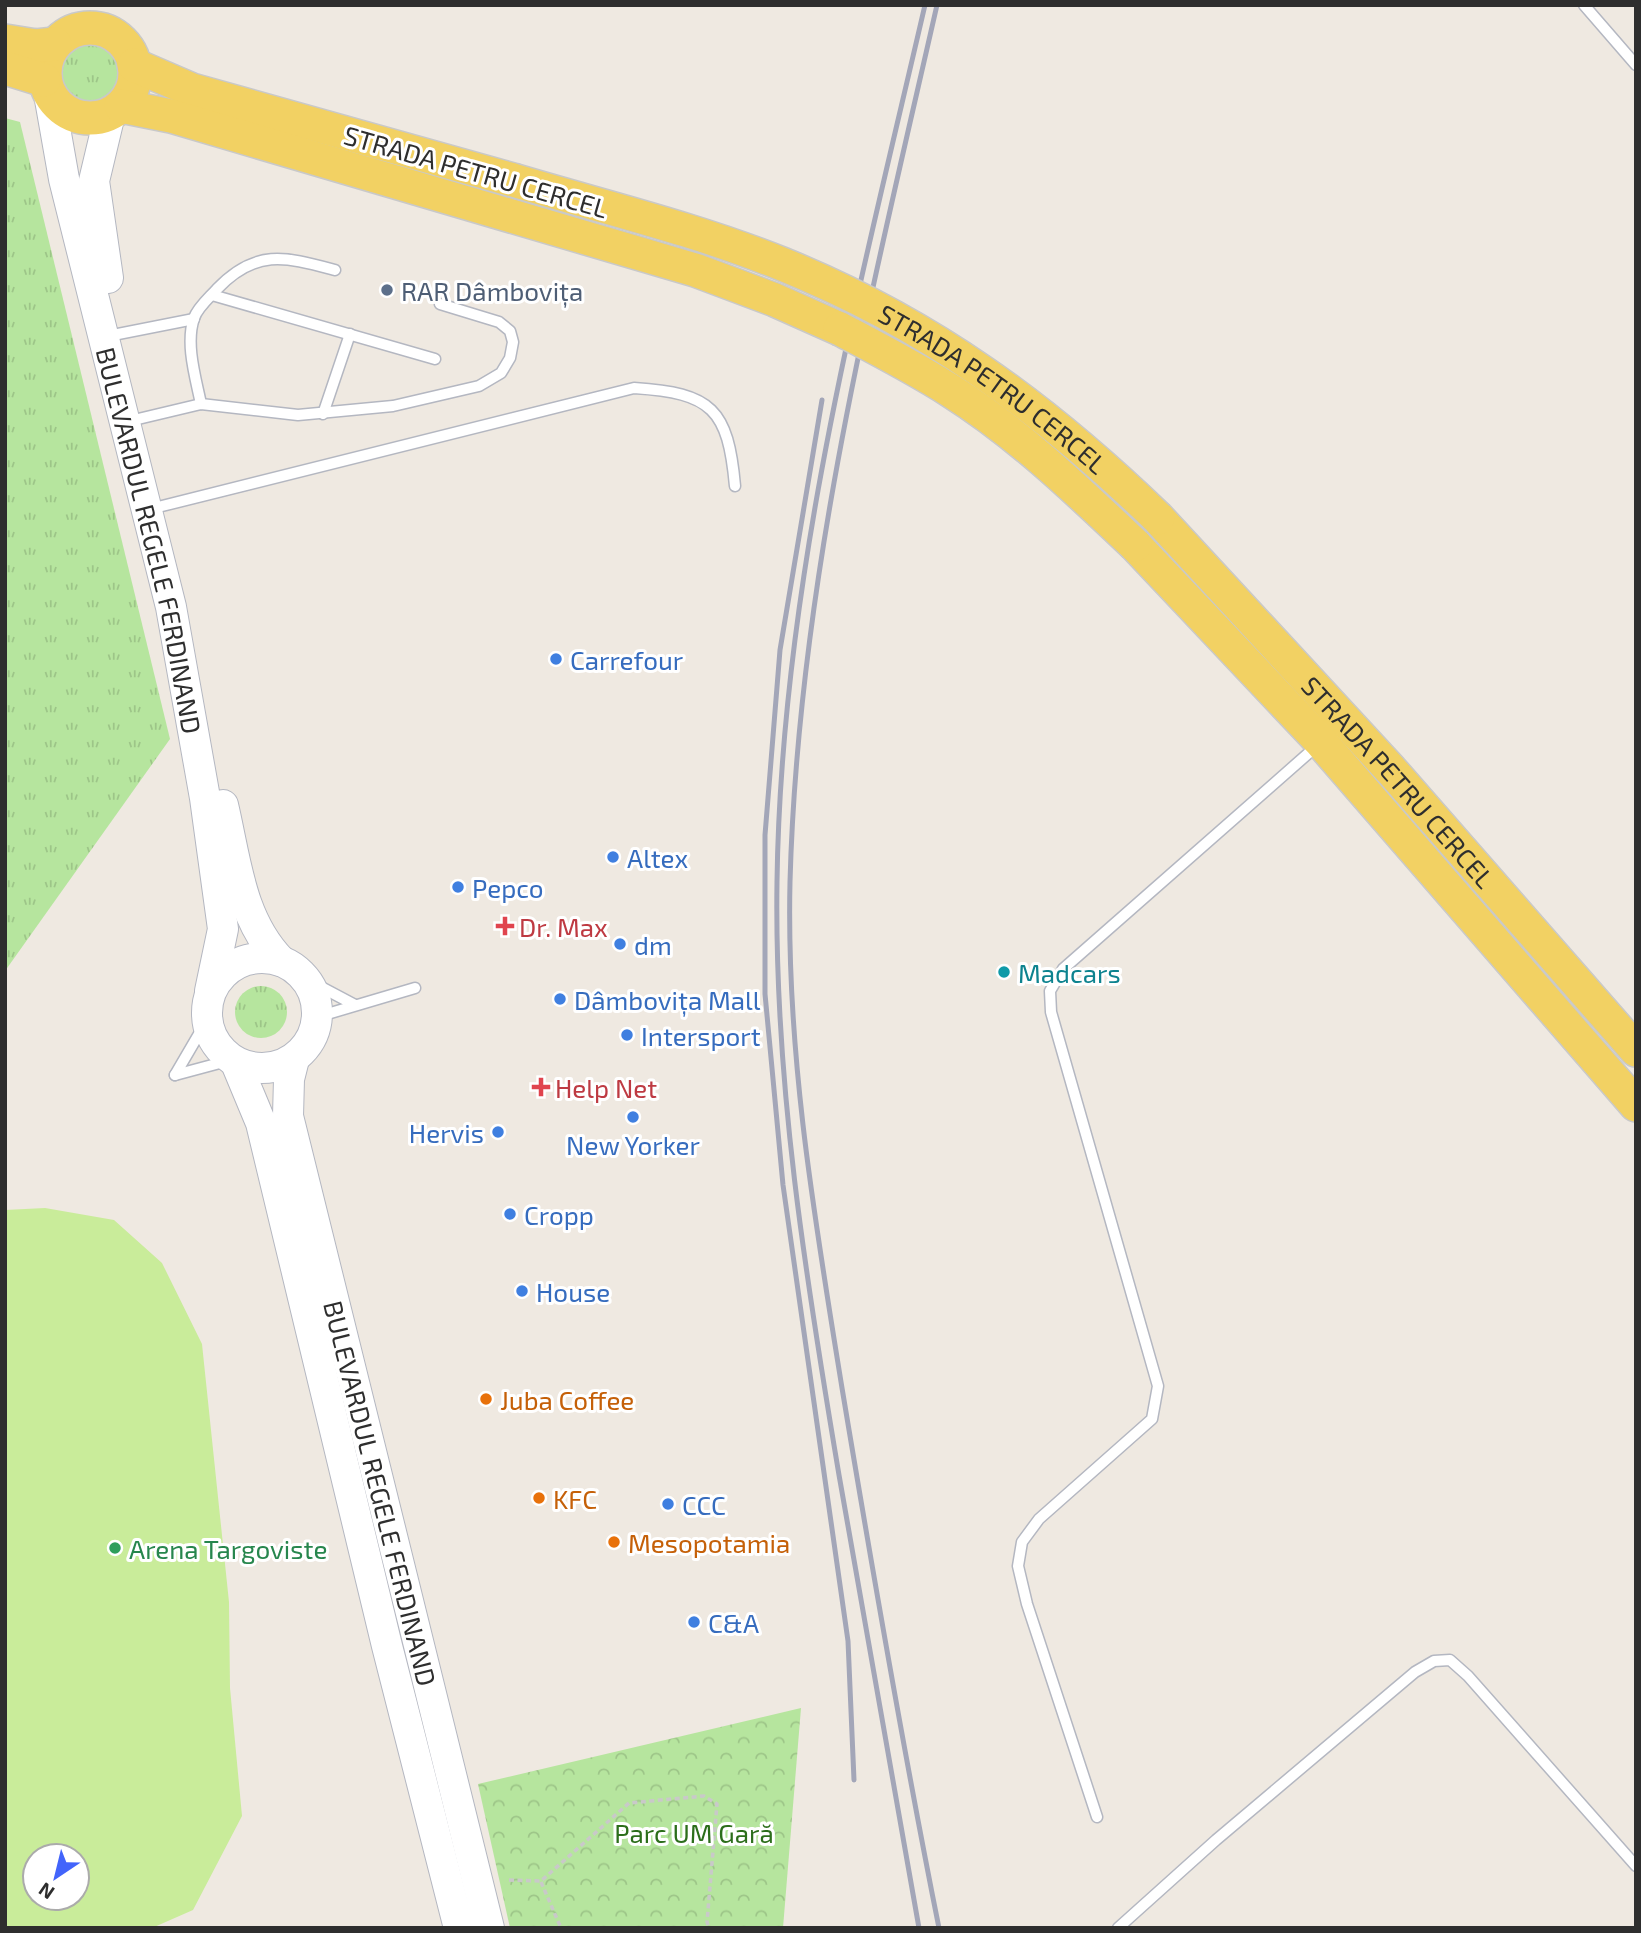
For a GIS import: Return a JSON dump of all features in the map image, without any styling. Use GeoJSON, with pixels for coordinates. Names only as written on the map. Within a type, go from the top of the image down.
{"type":"FeatureCollection","features":[{"type":"Feature","properties":{"kind":"main road"},"geometry":{"type":"LineString","coordinates":[[5,41],[36,46],[55,44],[76,30],[101,29],[123,42],[134,65],[133,87],[116,110]]}},
{"type":"Feature","properties":{"kind":"main road"},"geometry":{"type":"LineString","coordinates":[[47,87],[44,67],[55,44]]}},
{"type":"Feature","properties":{"kind":"main road","name":"STRADA PETRU CERCEL"},"geometry":{"type":"LineString","coordinates":[[134,65],[213,96],[718,241],[836,288],[903,322],[1016,393],[1115,477],[1158,518],[1391,770],[1636,1050]]}},
{"type":"Feature","properties":{"kind":"main road","name":"STRADA PETRU CERCEL"},"geometry":{"type":"LineString","coordinates":[[5,68],[47,87],[69,114],[83,118],[116,110],[171,116],[695,270],[775,300],[840,329],[952,392],[1042,459],[1135,545],[1321,742],[1636,1105]]}},
{"type":"Feature","properties":{"kind":"main road","name":"BULEVARDUL REGELE FERDINAND"},"geometry":{"type":"LineString","coordinates":[[47,87],[64,179],[175,633],[205,798],[223,929],[206,1022]]}},
{"type":"Feature","properties":{"kind":"main road","name":"BULEVARDUL REGELE FERDINAND"},"geometry":{"type":"LineString","coordinates":[[116,110],[94,181],[118,334],[246,906],[263,943],[281,961]]}},
{"type":"Feature","properties":{"kind":"main road"},"geometry":{"type":"LineString","coordinates":[[210,990],[233,965],[257,958],[281,961],[304,978],[314,997],[317,1017]]}},
{"type":"Feature","properties":{"kind":"main road","name":"BULEVARDUL REGELE FERDINAND"},"geometry":{"type":"LineString","coordinates":[[317,1017],[306,1048],[294,1059],[289,1079],[288,1116],[489,1928]]}},
{"type":"Feature","properties":{"kind":"main road"},"geometry":{"type":"LineString","coordinates":[[206,1022],[212,1038],[234,1062],[262,1070],[294,1059]]}},
{"type":"Feature","properties":{"kind":"main road","name":"BULEVARDUL REGELE FERDINAND"},"geometry":{"type":"LineString","coordinates":[[234,1062],[258,1115],[387,1646],[459,1928]]}},
{"type":"Feature","properties":{"kind":"lane"},"geometry":{"type":"LineString","coordinates":[[1584,5],[1636,65]]}},
{"type":"Feature","properties":{"kind":"lane"},"geometry":{"type":"LineString","coordinates":[[201,404],[192,359],[194,319],[231,274],[250,263],[277,257],[335,270]]}},
{"type":"Feature","properties":{"kind":"lane"},"geometry":{"type":"LineString","coordinates":[[212,295],[435,359]]}},
{"type":"Feature","properties":{"kind":"lane"},"geometry":{"type":"LineString","coordinates":[[138,419],[201,404],[298,415],[393,406],[479,386],[501,373],[510,358],[513,342],[510,331],[499,322],[440,304]]}},
{"type":"Feature","properties":{"kind":"lane"},"geometry":{"type":"LineString","coordinates":[[118,334],[194,319]]}},
{"type":"Feature","properties":{"kind":"lane"},"geometry":{"type":"LineString","coordinates":[[323,414],[350,334]]}},
{"type":"Feature","properties":{"kind":"lane"},"geometry":{"type":"LineString","coordinates":[[158,507],[634,388],[674,390],[698,399],[714,412],[726,431],[735,486]]}},
{"type":"Feature","properties":{"kind":"lane"},"geometry":{"type":"LineString","coordinates":[[1097,1818],[1027,1604],[1018,1566],[1022,1542],[1039,1519],[1152,1419],[1158,1386],[1051,1012],[1050,991],[1063,969],[1321,742]]}},
{"type":"Feature","properties":{"kind":"lane"},"geometry":{"type":"LineString","coordinates":[[304,978],[355,1005]]}},
{"type":"Feature","properties":{"kind":"lane"},"geometry":{"type":"LineString","coordinates":[[317,1017],[415,988]]}},
{"type":"Feature","properties":{"kind":"lane"},"geometry":{"type":"LineString","coordinates":[[206,1022],[175,1075],[234,1062]]}},
{"type":"Feature","properties":{"kind":"lane"},"geometry":{"type":"LineString","coordinates":[[1118,1928],[1383,1698],[1415,1672],[1434,1661],[1450,1660],[1468,1676],[1636,1866]]}},
{"type":"Feature","properties":{"kind":"path"},"geometry":{"type":"LineString","coordinates":[[509,1880],[541,1881],[629,1803],[704,1797],[716,1804],[707,1922],[709,1928]]}},
{"type":"Feature","properties":{"kind":"path"},"geometry":{"type":"LineString","coordinates":[[541,1881],[561,1928]]}},
{"type":"Feature","properties":{"kind":"green space"},"geometry":{"type":"Polygon","coordinates":[[[90,44],[101,46],[114,57],[119,73],[117,84],[106,97],[90,102],[79,100],[66,89],[61,73],[63,62],[74,49],[90,44]]]}},
{"type":"Feature","properties":{"kind":"green space"},"geometry":{"type":"Polygon","coordinates":[[[5,118],[20,122],[170,739],[5,971],[5,118]]]}},
{"type":"Feature","properties":{"kind":"green space"},"geometry":{"type":"Polygon","coordinates":[[[261,986],[271,988],[279,994],[285,1002],[285,1022],[279,1030],[271,1036],[261,1038],[251,1036],[243,1030],[237,1022],[235,1012],[237,1002],[243,994],[251,988],[261,986]]]}},
{"type":"Feature","properties":{"kind":"green space","name":"Arena Targoviste"},"geometry":{"type":"Polygon","coordinates":[[[45,1208],[114,1220],[162,1263],[202,1344],[229,1602],[230,1688],[242,1816],[193,1910],[152,1928],[5,1928],[5,1210],[45,1208]]]}},
{"type":"Feature","properties":{"kind":"green space","name":"Parc UM Gară"},"geometry":{"type":"Polygon","coordinates":[[[801,1708],[783,1928],[510,1928],[478,1784],[801,1708]]]}},
{"type":"Feature","properties":{"kind":"railway"},"geometry":{"type":"LineString","coordinates":[[919,1928],[839,1475],[804,1254],[794,1180],[781,1031],[777,882],[782,771],[792,660],[808,550],[850,331],[925,5]]}},
{"type":"Feature","properties":{"kind":"railway"},"geometry":{"type":"LineString","coordinates":[[937,5],[864,331],[823,550],[807,660],[796,771],[790,882],[790,946],[804,1136],[822,1263],[888,1658],[939,1928]]}},
{"type":"Feature","properties":{"kind":"railway"},"geometry":{"type":"LineString","coordinates":[[822,400],[780,650],[765,835],[765,994],[783,1185],[848,1641],[854,1780]]}},
{"type":"Feature","properties":{"kind":"place","name":"RAR Dâmbovița"},"geometry":{"type":"Point","coordinates":[387,290]}},
{"type":"Feature","properties":{"kind":"place","name":"Carrefour"},"geometry":{"type":"Point","coordinates":[556,659]}},
{"type":"Feature","properties":{"kind":"place","name":"Altex"},"geometry":{"type":"Point","coordinates":[613,857]}},
{"type":"Feature","properties":{"kind":"place","name":"Pepco"},"geometry":{"type":"Point","coordinates":[458,887]}},
{"type":"Feature","properties":{"kind":"place","name":"Dr. Max"},"geometry":{"type":"Point","coordinates":[505,926]}},
{"type":"Feature","properties":{"kind":"place","name":"dm"},"geometry":{"type":"Point","coordinates":[620,944]}},
{"type":"Feature","properties":{"kind":"place","name":"Madcars"},"geometry":{"type":"Point","coordinates":[1004,972]}},
{"type":"Feature","properties":{"kind":"place","name":"Dâmbovița Mall"},"geometry":{"type":"Point","coordinates":[560,999]}},
{"type":"Feature","properties":{"kind":"place","name":"Intersport"},"geometry":{"type":"Point","coordinates":[627,1035]}},
{"type":"Feature","properties":{"kind":"place","name":"Help Net"},"geometry":{"type":"Point","coordinates":[541,1087]}},
{"type":"Feature","properties":{"kind":"place","name":"New Yorker"},"geometry":{"type":"Point","coordinates":[633,1117]}},
{"type":"Feature","properties":{"kind":"place","name":"Hervis"},"geometry":{"type":"Point","coordinates":[498,1132]}},
{"type":"Feature","properties":{"kind":"place","name":"Cropp"},"geometry":{"type":"Point","coordinates":[510,1214]}},
{"type":"Feature","properties":{"kind":"place","name":"House"},"geometry":{"type":"Point","coordinates":[522,1291]}},
{"type":"Feature","properties":{"kind":"place","name":"Juba Coffee"},"geometry":{"type":"Point","coordinates":[486,1399]}},
{"type":"Feature","properties":{"kind":"place","name":"KFC"},"geometry":{"type":"Point","coordinates":[539,1498]}},
{"type":"Feature","properties":{"kind":"place","name":"CCC"},"geometry":{"type":"Point","coordinates":[668,1504]}},
{"type":"Feature","properties":{"kind":"place","name":"Mesopotamia"},"geometry":{"type":"Point","coordinates":[614,1542]}},
{"type":"Feature","properties":{"kind":"place","name":"Arena Targoviste"},"geometry":{"type":"Point","coordinates":[115,1548]}},
{"type":"Feature","properties":{"kind":"place","name":"C&A"},"geometry":{"type":"Point","coordinates":[694,1622]}}]}
